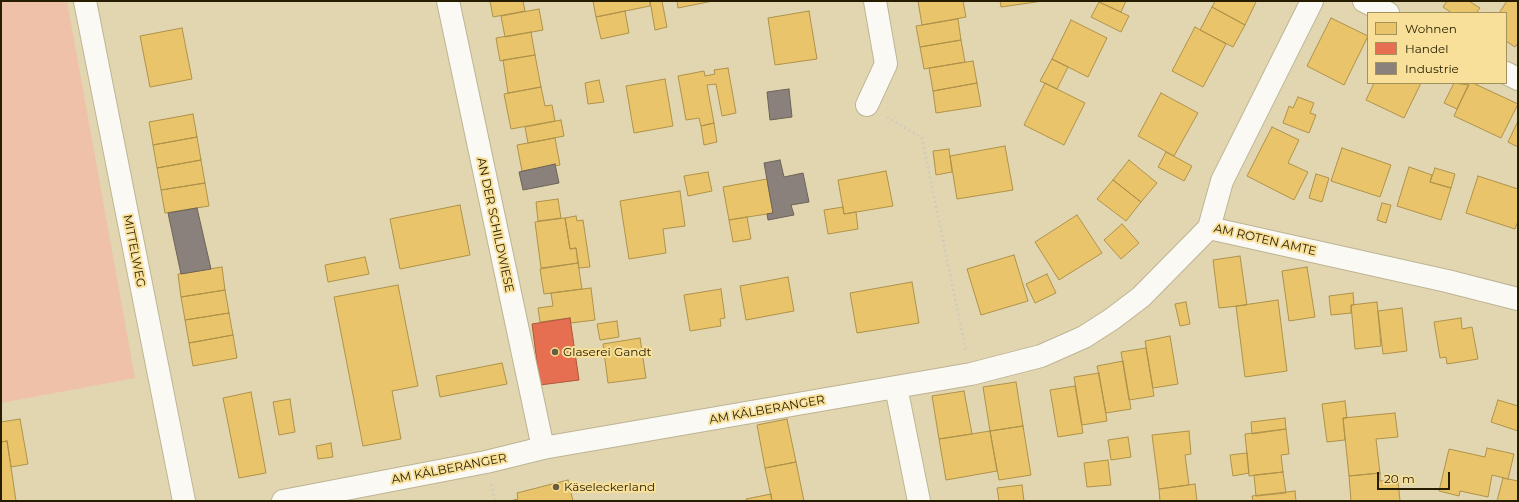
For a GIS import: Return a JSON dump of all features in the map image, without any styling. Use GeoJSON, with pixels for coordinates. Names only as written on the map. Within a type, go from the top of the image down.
{"type":"FeatureCollection","features":[{"type":"Feature","properties":{"kind":"street","name":"MITTELWEG"},"geometry":{"type":"LineString","coordinates":[[85,1],[184,501]]}},
{"type":"Feature","properties":{"kind":"street","name":"AN DER SCHILDWIESE"},"geometry":{"type":"LineString","coordinates":[[448,1],[543,448]]}},
{"type":"Feature","properties":{"kind":"street"},"geometry":{"type":"LineString","coordinates":[[867,104],[886,64],[875,1]]}},
{"type":"Feature","properties":{"kind":"street","name":"AM ROTEN AMTE"},"geometry":{"type":"LineString","coordinates":[[1312,1],[1222,182],[1209,228],[1440,279],[1518,299]]}},
{"type":"Feature","properties":{"kind":"street"},"geometry":{"type":"LineString","coordinates":[[1364,1],[1386,12]]}},
{"type":"Feature","properties":{"kind":"street"},"geometry":{"type":"LineString","coordinates":[[1507,74],[1518,79]]}},
{"type":"Feature","properties":{"kind":"street","name":"AM KÄLBERANGER"},"geometry":{"type":"LineString","coordinates":[[283,501],[486,462],[543,448],[971,374],[1041,356],[1084,337],[1112,320],[1141,297],[1209,228]]}},
{"type":"Feature","properties":{"kind":"street"},"geometry":{"type":"LineString","coordinates":[[896,387],[919,501]]}},
{"type":"Feature","properties":{"kind":"path"},"geometry":{"type":"LineString","coordinates":[[867,104],[922,138],[971,374]]}},
{"type":"Feature","properties":{"kind":"shaded area"},"geometry":{"type":"Polygon","coordinates":[[[1,1],[67,1],[135,378],[1,403],[1,1]]]}},
{"type":"Feature","properties":{"kind":"building: Wohnen"},"geometry":{"type":"Polygon","coordinates":[[[490,1],[523,1],[525,11],[493,17],[490,1]]]}},
{"type":"Feature","properties":{"kind":"building: Wohnen"},"geometry":{"type":"Polygon","coordinates":[[[593,1],[650,1],[650,6],[596,17],[593,1]]]}},
{"type":"Feature","properties":{"kind":"building: Wohnen"},"geometry":{"type":"Polygon","coordinates":[[[650,1],[662,1],[667,27],[655,30],[650,1]]]}},
{"type":"Feature","properties":{"kind":"building: Wohnen"},"geometry":{"type":"Polygon","coordinates":[[[677,1],[713,1],[678,8],[677,1]]]}},
{"type":"Feature","properties":{"kind":"building: Wohnen"},"geometry":{"type":"Polygon","coordinates":[[[918,1],[963,1],[966,17],[922,25],[918,1]]]}},
{"type":"Feature","properties":{"kind":"building: Wohnen"},"geometry":{"type":"Polygon","coordinates":[[[1000,1],[1043,1],[1001,7],[1000,1]]]}},
{"type":"Feature","properties":{"kind":"building: Wohnen"},"geometry":{"type":"Polygon","coordinates":[[[1097,1],[1126,1],[1121,12],[1097,1]]]}},
{"type":"Feature","properties":{"kind":"building: Wohnen"},"geometry":{"type":"Polygon","coordinates":[[[1215,1],[1256,2],[1245,25],[1212,7],[1215,1]]]}},
{"type":"Feature","properties":{"kind":"building: Wohnen"},"geometry":{"type":"Polygon","coordinates":[[[1447,1],[1469,1],[1480,8],[1477,12],[1450,12],[1443,7],[1447,1]]]}},
{"type":"Feature","properties":{"kind":"building: Wohnen"},"geometry":{"type":"Polygon","coordinates":[[[1507,1],[1518,1],[1518,43],[1515,47],[1507,42],[1507,12],[1500,12],[1507,1]]]}},
{"type":"Feature","properties":{"kind":"building: Wohnen"},"geometry":{"type":"Polygon","coordinates":[[[1099,2],[1129,16],[1121,32],[1091,17],[1099,2]]]}},
{"type":"Feature","properties":{"kind":"building: Wohnen"},"geometry":{"type":"Polygon","coordinates":[[[1212,7],[1245,25],[1233,47],[1200,30],[1212,7]]]}},
{"type":"Feature","properties":{"kind":"building: Wohnen"},"geometry":{"type":"Polygon","coordinates":[[[539,9],[543,30],[505,37],[501,16],[539,9]]]}},
{"type":"Feature","properties":{"kind":"building: Wohnen"},"geometry":{"type":"Polygon","coordinates":[[[625,11],[629,33],[601,39],[596,17],[625,11]]]}},
{"type":"Feature","properties":{"kind":"building: Wohnen"},"geometry":{"type":"Polygon","coordinates":[[[809,11],[817,59],[775,65],[768,18],[809,11]]]}},
{"type":"Feature","properties":{"kind":"building: Wohnen"},"geometry":{"type":"Polygon","coordinates":[[[1331,18],[1367,36],[1344,85],[1307,66],[1331,18]]]}},
{"type":"Feature","properties":{"kind":"building: Wohnen"},"geometry":{"type":"Polygon","coordinates":[[[958,19],[961,40],[920,47],[916,26],[958,19]]]}},
{"type":"Feature","properties":{"kind":"building: Wohnen"},"geometry":{"type":"Polygon","coordinates":[[[1071,20],[1107,38],[1088,77],[1052,59],[1071,20]]]}},
{"type":"Feature","properties":{"kind":"building: Wohnen"},"geometry":{"type":"Polygon","coordinates":[[[1195,27],[1226,44],[1203,87],[1172,71],[1195,27]]]}},
{"type":"Feature","properties":{"kind":"building: Wohnen"},"geometry":{"type":"Polygon","coordinates":[[[182,28],[192,79],[150,87],[140,36],[182,28]]]}},
{"type":"Feature","properties":{"kind":"building: Wohnen"},"geometry":{"type":"Polygon","coordinates":[[[531,32],[535,55],[500,61],[496,38],[531,32]]]}},
{"type":"Feature","properties":{"kind":"building: Wohnen"},"geometry":{"type":"Polygon","coordinates":[[[961,40],[965,62],[924,69],[920,47],[961,40]]]}},
{"type":"Feature","properties":{"kind":"building: Wohnen"},"geometry":{"type":"Polygon","coordinates":[[[535,55],[541,87],[508,93],[503,60],[535,55]]]}},
{"type":"Feature","properties":{"kind":"building: Wohnen"},"geometry":{"type":"Polygon","coordinates":[[[1052,59],[1068,67],[1057,89],[1040,81],[1052,59]]]}},
{"type":"Feature","properties":{"kind":"building: Wohnen"},"geometry":{"type":"Polygon","coordinates":[[[973,61],[977,83],[933,91],[929,68],[973,61]]]}},
{"type":"Feature","properties":{"kind":"building: Wohnen"},"geometry":{"type":"Polygon","coordinates":[[[728,68],[736,113],[722,116],[716,84],[707,85],[714,123],[701,126],[699,118],[686,120],[678,76],[704,71],[705,76],[715,74],[714,70],[728,68]]]}},
{"type":"Feature","properties":{"kind":"building: Wohnen"},"geometry":{"type":"Polygon","coordinates":[[[665,79],[673,126],[634,133],[626,86],[665,79]]]}},
{"type":"Feature","properties":{"kind":"building: Wohnen"},"geometry":{"type":"Polygon","coordinates":[[[599,80],[604,102],[588,104],[585,83],[599,80]]]}},
{"type":"Feature","properties":{"kind":"building: Wohnen"},"geometry":{"type":"Polygon","coordinates":[[[977,83],[981,106],[936,113],[933,91],[977,83]]]}},
{"type":"Feature","properties":{"kind":"building: Wohnen"},"geometry":{"type":"Polygon","coordinates":[[[1045,83],[1085,103],[1064,145],[1024,125],[1045,83]]]}},
{"type":"Feature","properties":{"kind":"building: Wohnen"},"geometry":{"type":"Polygon","coordinates":[[[1374,84],[1421,84],[1404,118],[1366,100],[1374,84]]]}},
{"type":"Feature","properties":{"kind":"building: Wohnen"},"geometry":{"type":"Polygon","coordinates":[[[1454,84],[1469,85],[1457,109],[1444,103],[1454,84]]]}},
{"type":"Feature","properties":{"kind":"building: Wohnen"},"geometry":{"type":"Polygon","coordinates":[[[1469,84],[1475,84],[1518,104],[1501,138],[1454,116],[1469,84]]]}},
{"type":"Feature","properties":{"kind":"building: Wohnen"},"geometry":{"type":"Polygon","coordinates":[[[541,87],[545,106],[552,105],[555,121],[511,129],[504,94],[541,87]]]}},
{"type":"Feature","properties":{"kind":"building: Wohnen"},"geometry":{"type":"Polygon","coordinates":[[[1161,93],[1198,113],[1174,156],[1138,136],[1161,93]]]}},
{"type":"Feature","properties":{"kind":"building: Wohnen"},"geometry":{"type":"Polygon","coordinates":[[[1298,97],[1314,103],[1310,113],[1316,115],[1309,133],[1283,123],[1289,106],[1293,108],[1298,97]]]}},
{"type":"Feature","properties":{"kind":"building: Wohnen"},"geometry":{"type":"Polygon","coordinates":[[[193,114],[197,137],[153,145],[149,122],[193,114]]]}},
{"type":"Feature","properties":{"kind":"building: Wohnen"},"geometry":{"type":"Polygon","coordinates":[[[561,120],[564,136],[528,143],[525,127],[561,120]]]}},
{"type":"Feature","properties":{"kind":"building: Wohnen"},"geometry":{"type":"Polygon","coordinates":[[[1518,121],[1518,147],[1508,142],[1518,121]]]}},
{"type":"Feature","properties":{"kind":"building: Wohnen"},"geometry":{"type":"Polygon","coordinates":[[[714,123],[717,142],[704,145],[701,126],[714,123]]]}},
{"type":"Feature","properties":{"kind":"building: Wohnen"},"geometry":{"type":"Polygon","coordinates":[[[1272,127],[1299,140],[1288,163],[1308,172],[1294,200],[1247,176],[1272,127]]]}},
{"type":"Feature","properties":{"kind":"building: Wohnen"},"geometry":{"type":"Polygon","coordinates":[[[197,137],[201,160],[157,168],[153,145],[197,137]]]}},
{"type":"Feature","properties":{"kind":"building: Wohnen"},"geometry":{"type":"Polygon","coordinates":[[[555,138],[560,165],[522,171],[517,145],[555,138]]]}},
{"type":"Feature","properties":{"kind":"building: Wohnen"},"geometry":{"type":"Polygon","coordinates":[[[1005,146],[1013,190],[957,199],[950,156],[1005,146]]]}},
{"type":"Feature","properties":{"kind":"building: Wohnen"},"geometry":{"type":"Polygon","coordinates":[[[1342,148],[1391,165],[1380,197],[1331,181],[1342,148]]]}},
{"type":"Feature","properties":{"kind":"building: Wohnen"},"geometry":{"type":"Polygon","coordinates":[[[949,149],[952,172],[936,175],[933,151],[949,149]]]}},
{"type":"Feature","properties":{"kind":"building: Wohnen"},"geometry":{"type":"Polygon","coordinates":[[[1166,152],[1192,166],[1184,181],[1158,167],[1166,152]]]}},
{"type":"Feature","properties":{"kind":"building: Wohnen"},"geometry":{"type":"Polygon","coordinates":[[[201,160],[205,183],[161,190],[157,168],[201,160]]]}},
{"type":"Feature","properties":{"kind":"building: Wohnen"},"geometry":{"type":"Polygon","coordinates":[[[1129,160],[1157,183],[1141,202],[1113,180],[1129,160]]]}},
{"type":"Feature","properties":{"kind":"building: Wohnen"},"geometry":{"type":"Polygon","coordinates":[[[1409,167],[1432,175],[1430,182],[1451,188],[1441,220],[1397,206],[1409,167]]]}},
{"type":"Feature","properties":{"kind":"building: Wohnen"},"geometry":{"type":"Polygon","coordinates":[[[1435,168],[1455,174],[1451,188],[1430,182],[1435,168]]]}},
{"type":"Feature","properties":{"kind":"building: Wohnen"},"geometry":{"type":"Polygon","coordinates":[[[886,171],[893,206],[844,214],[838,180],[886,171]]]}},
{"type":"Feature","properties":{"kind":"building: Wohnen"},"geometry":{"type":"Polygon","coordinates":[[[708,172],[712,191],[688,196],[684,176],[708,172]]]}},
{"type":"Feature","properties":{"kind":"building: Wohnen"},"geometry":{"type":"Polygon","coordinates":[[[1316,174],[1329,178],[1322,202],[1309,198],[1316,174]]]}},
{"type":"Feature","properties":{"kind":"building: Wohnen"},"geometry":{"type":"Polygon","coordinates":[[[1478,176],[1518,189],[1518,221],[1515,229],[1466,213],[1478,176]]]}},
{"type":"Feature","properties":{"kind":"building: Wohnen"},"geometry":{"type":"Polygon","coordinates":[[[767,179],[773,213],[729,220],[723,187],[767,179]]]}},
{"type":"Feature","properties":{"kind":"building: Wohnen"},"geometry":{"type":"Polygon","coordinates":[[[1113,180],[1141,202],[1126,221],[1097,199],[1113,180]]]}},
{"type":"Feature","properties":{"kind":"building: Wohnen"},"geometry":{"type":"Polygon","coordinates":[[[205,183],[209,206],[165,213],[161,190],[205,183]]]}},
{"type":"Feature","properties":{"kind":"building: Wohnen"},"geometry":{"type":"Polygon","coordinates":[[[680,191],[685,226],[663,229],[666,253],[629,259],[620,201],[680,191]]]}},
{"type":"Feature","properties":{"kind":"building: Wohnen"},"geometry":{"type":"Polygon","coordinates":[[[558,199],[561,218],[538,221],[536,202],[558,199]]]}},
{"type":"Feature","properties":{"kind":"building: Wohnen"},"geometry":{"type":"Polygon","coordinates":[[[1382,203],[1391,205],[1386,223],[1377,220],[1382,203]]]}},
{"type":"Feature","properties":{"kind":"building: Wohnen"},"geometry":{"type":"Polygon","coordinates":[[[460,205],[470,255],[400,269],[390,219],[460,205]]]}},
{"type":"Feature","properties":{"kind":"building: Wohnen"},"geometry":{"type":"Polygon","coordinates":[[[843,207],[844,214],[856,212],[858,229],[828,234],[824,210],[843,207]]]}},
{"type":"Feature","properties":{"kind":"building: Wohnen"},"geometry":{"type":"Polygon","coordinates":[[[1077,215],[1102,253],[1059,280],[1035,242],[1077,215]]]}},
{"type":"Feature","properties":{"kind":"building: Wohnen"},"geometry":{"type":"Polygon","coordinates":[[[576,216],[577,221],[583,220],[590,267],[579,268],[576,248],[570,249],[565,218],[576,216]]]}},
{"type":"Feature","properties":{"kind":"building: Wohnen"},"geometry":{"type":"Polygon","coordinates":[[[747,217],[751,239],[733,242],[729,220],[747,217]]]}},
{"type":"Feature","properties":{"kind":"building: Wohnen"},"geometry":{"type":"Polygon","coordinates":[[[565,218],[570,249],[576,248],[578,263],[541,268],[535,222],[565,218]]]}},
{"type":"Feature","properties":{"kind":"building: Wohnen"},"geometry":{"type":"Polygon","coordinates":[[[1122,224],[1139,243],[1121,259],[1104,240],[1122,224]]]}},
{"type":"Feature","properties":{"kind":"building: Wohnen"},"geometry":{"type":"Polygon","coordinates":[[[1014,255],[1028,301],[981,315],[967,269],[1014,255]]]}},
{"type":"Feature","properties":{"kind":"building: Wohnen"},"geometry":{"type":"Polygon","coordinates":[[[1240,256],[1247,305],[1219,308],[1213,260],[1240,256]]]}},
{"type":"Feature","properties":{"kind":"building: Wohnen"},"geometry":{"type":"Polygon","coordinates":[[[365,257],[369,274],[328,282],[325,265],[365,257]]]}},
{"type":"Feature","properties":{"kind":"building: Wohnen"},"geometry":{"type":"Polygon","coordinates":[[[578,263],[582,289],[544,294],[540,269],[578,263]]]}},
{"type":"Feature","properties":{"kind":"building: Wohnen"},"geometry":{"type":"Polygon","coordinates":[[[222,267],[225,290],[181,297],[178,274],[222,267]]]}},
{"type":"Feature","properties":{"kind":"building: Wohnen"},"geometry":{"type":"Polygon","coordinates":[[[1307,267],[1315,317],[1289,321],[1282,271],[1307,267]]]}},
{"type":"Feature","properties":{"kind":"building: Wohnen"},"geometry":{"type":"Polygon","coordinates":[[[1047,274],[1056,293],[1035,303],[1026,284],[1047,274]]]}},
{"type":"Feature","properties":{"kind":"building: Wohnen"},"geometry":{"type":"Polygon","coordinates":[[[788,277],[794,311],[746,320],[740,286],[788,277]]]}},
{"type":"Feature","properties":{"kind":"building: Wohnen"},"geometry":{"type":"Polygon","coordinates":[[[912,282],[919,323],[857,333],[850,293],[912,282]]]}},
{"type":"Feature","properties":{"kind":"building: Wohnen"},"geometry":{"type":"Polygon","coordinates":[[[398,285],[418,386],[392,391],[401,439],[363,446],[334,297],[398,285]]]}},
{"type":"Feature","properties":{"kind":"building: Wohnen"},"geometry":{"type":"Polygon","coordinates":[[[591,288],[595,320],[571,323],[570,318],[540,322],[538,308],[553,306],[551,293],[591,288]]]}},
{"type":"Feature","properties":{"kind":"building: Wohnen"},"geometry":{"type":"Polygon","coordinates":[[[721,289],[725,318],[720,319],[721,326],[690,331],[684,295],[721,289]]]}},
{"type":"Feature","properties":{"kind":"building: Wohnen"},"geometry":{"type":"Polygon","coordinates":[[[225,290],[229,313],[185,320],[181,297],[225,290]]]}},
{"type":"Feature","properties":{"kind":"building: Wohnen"},"geometry":{"type":"Polygon","coordinates":[[[1353,293],[1354,305],[1351,305],[1351,313],[1331,315],[1329,296],[1353,293]]]}},
{"type":"Feature","properties":{"kind":"building: Wohnen"},"geometry":{"type":"Polygon","coordinates":[[[1278,300],[1287,371],[1245,377],[1236,306],[1278,300]]]}},
{"type":"Feature","properties":{"kind":"building: Wohnen"},"geometry":{"type":"Polygon","coordinates":[[[1186,302],[1190,324],[1180,326],[1175,304],[1186,302]]]}},
{"type":"Feature","properties":{"kind":"building: Wohnen"},"geometry":{"type":"Polygon","coordinates":[[[1377,302],[1381,346],[1355,349],[1351,305],[1377,302]]]}},
{"type":"Feature","properties":{"kind":"building: Wohnen"},"geometry":{"type":"Polygon","coordinates":[[[1402,308],[1407,351],[1383,354],[1378,311],[1402,308]]]}},
{"type":"Feature","properties":{"kind":"building: Wohnen"},"geometry":{"type":"Polygon","coordinates":[[[229,313],[233,335],[189,343],[185,320],[229,313]]]}},
{"type":"Feature","properties":{"kind":"building: Wohnen"},"geometry":{"type":"Polygon","coordinates":[[[1461,318],[1462,329],[1472,327],[1478,359],[1447,364],[1446,357],[1440,358],[1434,322],[1461,318]]]}},
{"type":"Feature","properties":{"kind":"building: Wohnen"},"geometry":{"type":"Polygon","coordinates":[[[617,321],[619,337],[600,340],[597,324],[617,321]]]}},
{"type":"Feature","properties":{"kind":"building: Wohnen"},"geometry":{"type":"Polygon","coordinates":[[[233,335],[237,358],[193,366],[189,343],[233,335]]]}},
{"type":"Feature","properties":{"kind":"building: Wohnen"},"geometry":{"type":"Polygon","coordinates":[[[1170,336],[1178,384],[1153,388],[1145,341],[1170,336]]]}},
{"type":"Feature","properties":{"kind":"building: Wohnen"},"geometry":{"type":"Polygon","coordinates":[[[640,338],[646,378],[608,383],[603,344],[640,338]]]}},
{"type":"Feature","properties":{"kind":"building: Wohnen"},"geometry":{"type":"Polygon","coordinates":[[[1146,348],[1154,396],[1129,400],[1121,352],[1146,348]]]}},
{"type":"Feature","properties":{"kind":"building: Wohnen"},"geometry":{"type":"Polygon","coordinates":[[[1123,361],[1131,409],[1106,413],[1097,366],[1123,361]]]}},
{"type":"Feature","properties":{"kind":"building: Wohnen"},"geometry":{"type":"Polygon","coordinates":[[[502,363],[507,384],[440,397],[436,376],[502,363]]]}},
{"type":"Feature","properties":{"kind":"building: Wohnen"},"geometry":{"type":"Polygon","coordinates":[[[1099,373],[1107,421],[1082,425],[1074,377],[1099,373]]]}},
{"type":"Feature","properties":{"kind":"building: Wohnen"},"geometry":{"type":"Polygon","coordinates":[[[1016,382],[1023,426],[990,431],[983,387],[1016,382]]]}},
{"type":"Feature","properties":{"kind":"building: Wohnen"},"geometry":{"type":"Polygon","coordinates":[[[1075,386],[1083,433],[1058,437],[1050,390],[1075,386]]]}},
{"type":"Feature","properties":{"kind":"building: Wohnen"},"geometry":{"type":"Polygon","coordinates":[[[964,391],[972,434],[939,439],[932,396],[964,391]]]}},
{"type":"Feature","properties":{"kind":"building: Wohnen"},"geometry":{"type":"Polygon","coordinates":[[[251,392],[266,473],[239,478],[223,398],[251,392]]]}},
{"type":"Feature","properties":{"kind":"building: Wohnen"},"geometry":{"type":"Polygon","coordinates":[[[290,399],[295,432],[279,435],[273,402],[290,399]]]}},
{"type":"Feature","properties":{"kind":"building: Wohnen"},"geometry":{"type":"Polygon","coordinates":[[[1498,400],[1518,406],[1518,431],[1491,422],[1498,400]]]}},
{"type":"Feature","properties":{"kind":"building: Wohnen"},"geometry":{"type":"Polygon","coordinates":[[[1345,401],[1347,418],[1343,418],[1345,440],[1327,442],[1322,404],[1345,401]]]}},
{"type":"Feature","properties":{"kind":"building: Wohnen"},"geometry":{"type":"Polygon","coordinates":[[[1395,413],[1398,437],[1376,439],[1380,473],[1349,476],[1343,418],[1395,413]]]}},
{"type":"Feature","properties":{"kind":"building: Wohnen"},"geometry":{"type":"Polygon","coordinates":[[[1285,418],[1286,429],[1252,434],[1251,422],[1285,418]]]}},
{"type":"Feature","properties":{"kind":"building: Wohnen"},"geometry":{"type":"Polygon","coordinates":[[[20,419],[28,464],[11,467],[7,441],[1,442],[1,422],[20,419]]]}},
{"type":"Feature","properties":{"kind":"building: Wohnen"},"geometry":{"type":"Polygon","coordinates":[[[787,419],[796,462],[765,468],[757,425],[787,419]]]}},
{"type":"Feature","properties":{"kind":"building: Wohnen"},"geometry":{"type":"Polygon","coordinates":[[[1023,426],[1031,475],[999,480],[990,431],[1023,426]]]}},
{"type":"Feature","properties":{"kind":"building: Wohnen"},"geometry":{"type":"Polygon","coordinates":[[[1286,429],[1289,454],[1281,455],[1283,472],[1249,476],[1245,434],[1286,429]]]}},
{"type":"Feature","properties":{"kind":"building: Wohnen"},"geometry":{"type":"Polygon","coordinates":[[[990,431],[997,471],[946,480],[939,439],[990,431]]]}},
{"type":"Feature","properties":{"kind":"building: Wohnen"},"geometry":{"type":"Polygon","coordinates":[[[1189,431],[1191,454],[1185,455],[1189,485],[1159,489],[1152,435],[1189,431]]]}},
{"type":"Feature","properties":{"kind":"building: Wohnen"},"geometry":{"type":"Polygon","coordinates":[[[1128,437],[1131,457],[1111,460],[1108,440],[1128,437]]]}},
{"type":"Feature","properties":{"kind":"building: Wohnen"},"geometry":{"type":"Polygon","coordinates":[[[7,441],[16,501],[1,501],[1,442],[7,441]]]}},
{"type":"Feature","properties":{"kind":"building: Wohnen"},"geometry":{"type":"Polygon","coordinates":[[[331,443],[333,457],[318,459],[316,446],[331,443]]]}},
{"type":"Feature","properties":{"kind":"building: Wohnen"},"geometry":{"type":"Polygon","coordinates":[[[1487,448],[1514,454],[1508,479],[1492,475],[1488,497],[1460,491],[1459,496],[1439,491],[1449,449],[1485,457],[1487,448]]]}},
{"type":"Feature","properties":{"kind":"building: Wohnen"},"geometry":{"type":"Polygon","coordinates":[[[1247,453],[1249,473],[1233,476],[1230,455],[1247,453]]]}},
{"type":"Feature","properties":{"kind":"building: Wohnen"},"geometry":{"type":"Polygon","coordinates":[[[1108,460],[1111,485],[1087,487],[1084,463],[1108,460]]]}},
{"type":"Feature","properties":{"kind":"building: Wohnen"},"geometry":{"type":"Polygon","coordinates":[[[796,462],[804,501],[772,501],[765,468],[796,462]]]}},
{"type":"Feature","properties":{"kind":"building: Wohnen"},"geometry":{"type":"Polygon","coordinates":[[[1283,472],[1286,493],[1256,496],[1254,475],[1283,472]]]}},
{"type":"Feature","properties":{"kind":"building: Wohnen"},"geometry":{"type":"Polygon","coordinates":[[[1380,473],[1380,481],[1398,480],[1400,501],[1351,501],[1349,476],[1380,473]]]}},
{"type":"Feature","properties":{"kind":"building: Wohnen"},"geometry":{"type":"Polygon","coordinates":[[[1503,478],[1518,481],[1518,501],[1497,501],[1503,478]]]}},
{"type":"Feature","properties":{"kind":"building: Wohnen","name":"Käseleckerland"},"geometry":{"type":"Polygon","coordinates":[[[568,480],[573,501],[510,501],[518,499],[517,493],[568,480]]]}},
{"type":"Feature","properties":{"kind":"building: Wohnen"},"geometry":{"type":"Polygon","coordinates":[[[1195,484],[1197,501],[1160,501],[1159,489],[1195,484]]]}},
{"type":"Feature","properties":{"kind":"building: Wohnen"},"geometry":{"type":"Polygon","coordinates":[[[1022,485],[1024,501],[999,501],[997,488],[1022,485]]]}},
{"type":"Feature","properties":{"kind":"building: Wohnen"},"geometry":{"type":"Polygon","coordinates":[[[1295,491],[1296,501],[1253,501],[1252,496],[1295,491]]]}},
{"type":"Feature","properties":{"kind":"building: Wohnen"},"geometry":{"type":"Polygon","coordinates":[[[771,494],[772,501],[747,501],[746,499],[771,494]]]}},
{"type":"Feature","properties":{"kind":"building: Handel","name":"Glaserei Gandt"},"geometry":{"type":"Polygon","coordinates":[[[570,318],[579,380],[540,385],[532,324],[570,318]]]}},
{"type":"Feature","properties":{"kind":"building: Industrie"},"geometry":{"type":"Polygon","coordinates":[[[789,89],[792,117],[770,120],[767,92],[789,89]]]}},
{"type":"Feature","properties":{"kind":"building: Industrie"},"geometry":{"type":"Polygon","coordinates":[[[780,160],[784,177],[803,173],[809,202],[791,205],[794,215],[768,220],[767,214],[773,213],[764,163],[780,160]]]}},
{"type":"Feature","properties":{"kind":"building: Industrie"},"geometry":{"type":"Polygon","coordinates":[[[555,164],[559,183],[523,190],[519,172],[555,164]]]}},
{"type":"Feature","properties":{"kind":"building: Industrie"},"geometry":{"type":"Polygon","coordinates":[[[197,208],[211,269],[181,274],[168,213],[197,208]]]}},
{"type":"Feature","properties":{"kind":"place","name":"Glaserei Gandt"},"geometry":{"type":"Point","coordinates":[555,352]}},
{"type":"Feature","properties":{"kind":"place","name":"Käseleckerland"},"geometry":{"type":"Point","coordinates":[556,487]}}]}
